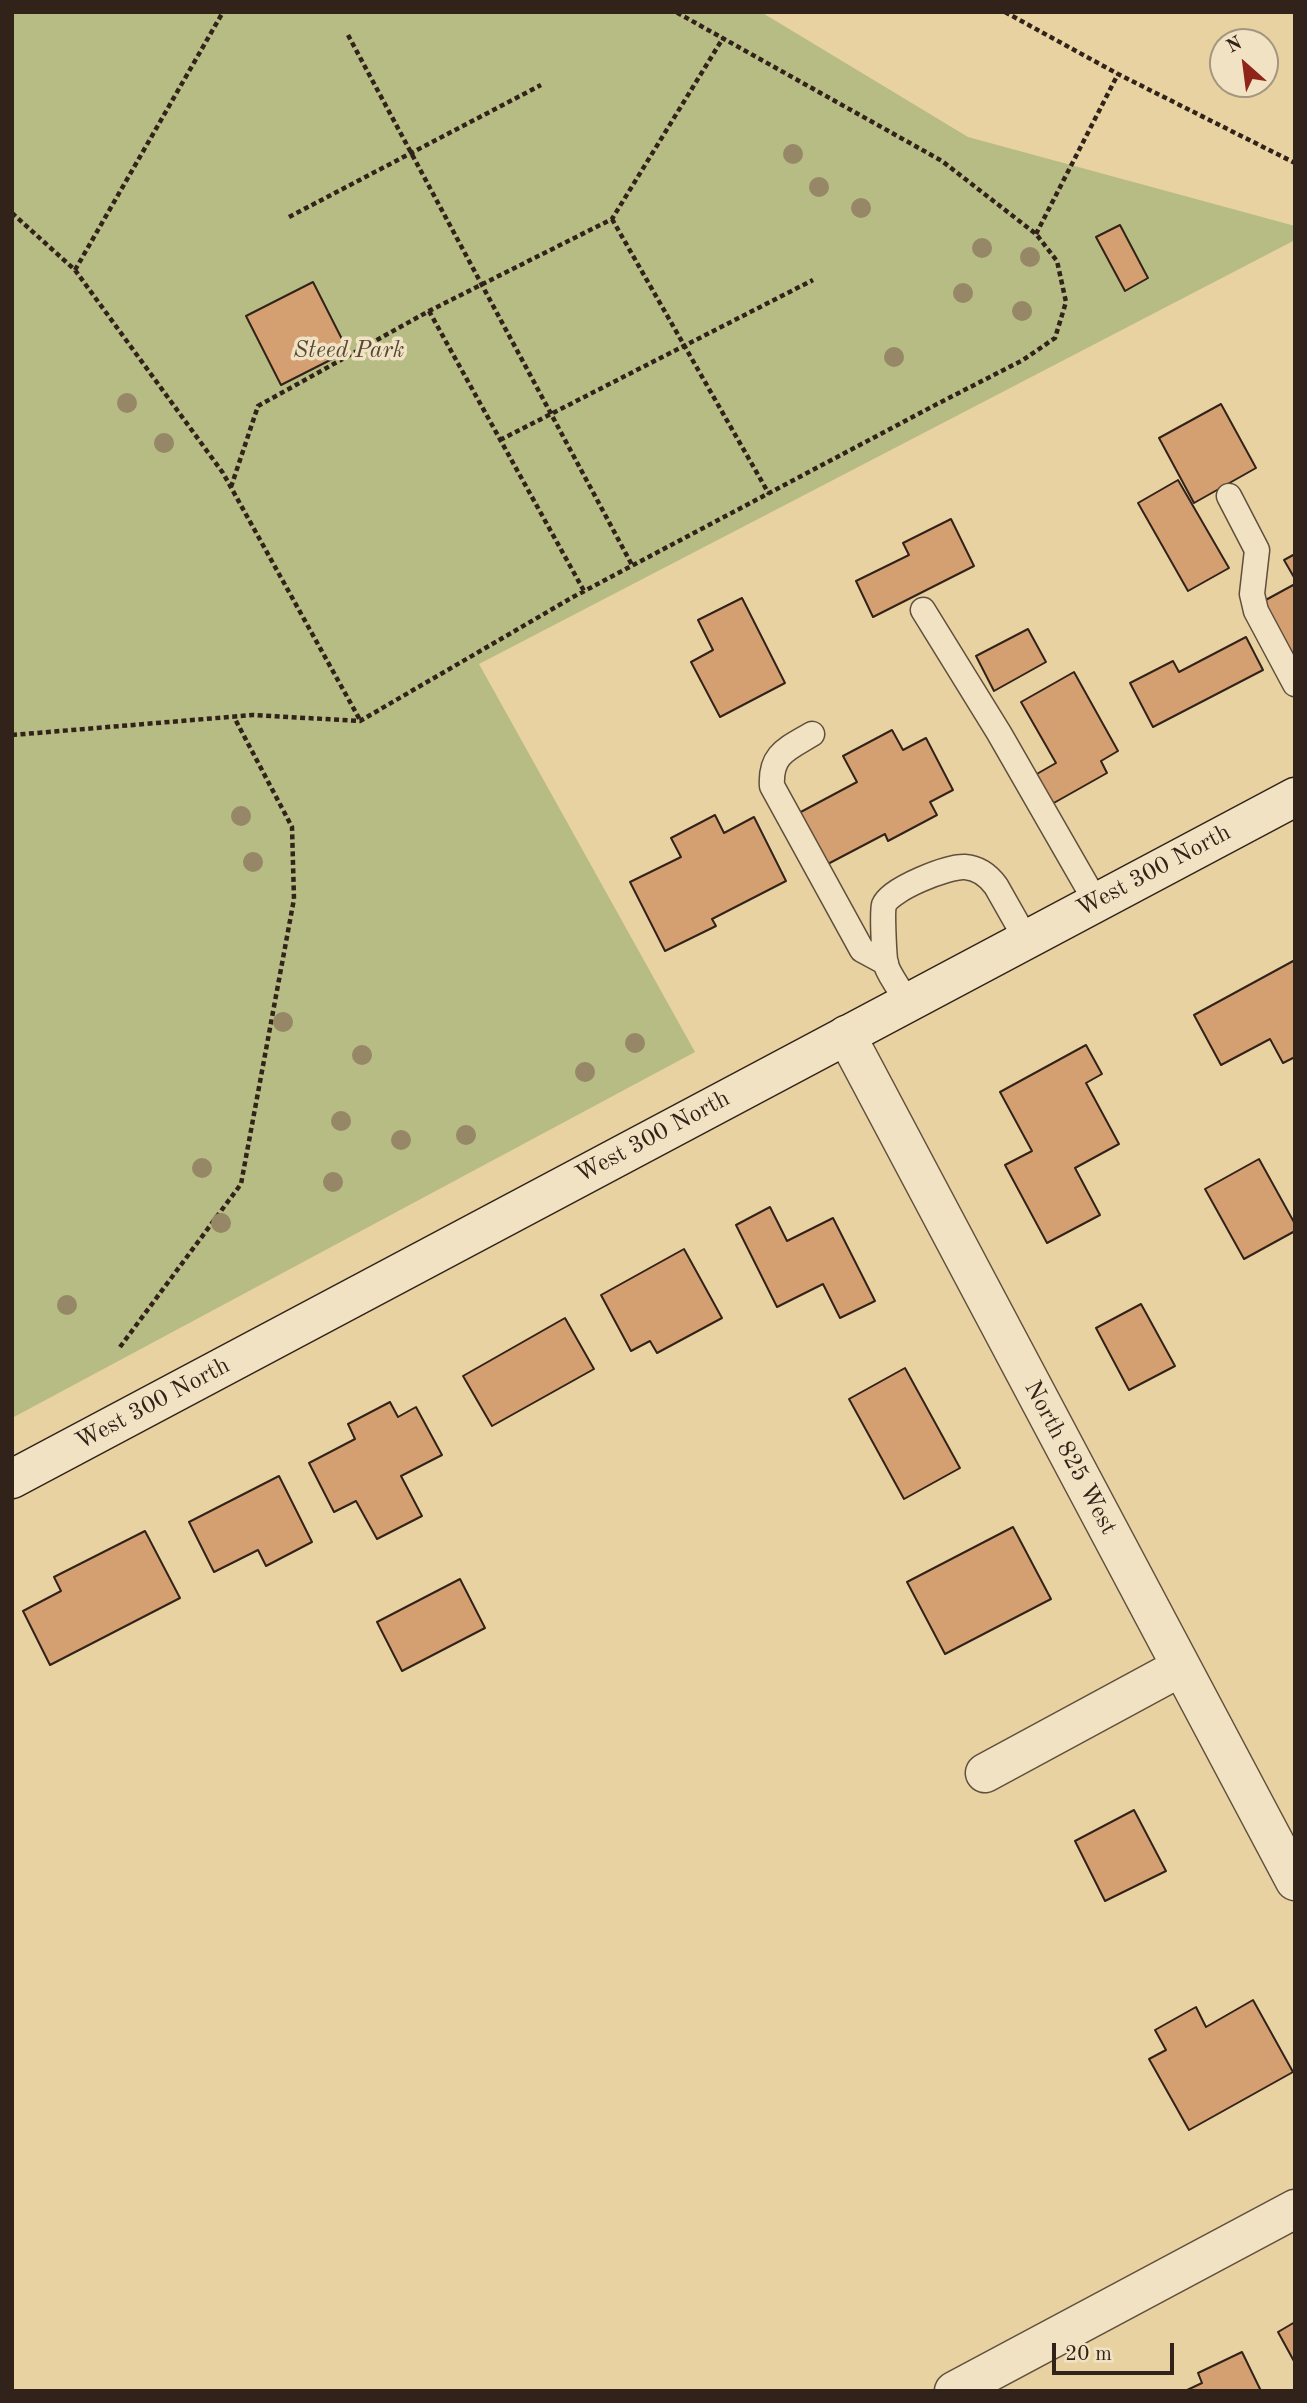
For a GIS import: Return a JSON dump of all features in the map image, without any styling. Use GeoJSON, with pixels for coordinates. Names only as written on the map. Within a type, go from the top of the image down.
{"type":"FeatureCollection","features":[{"type":"Feature","properties":{"kind":"street","name":"West 300 North"},"geometry":{"type":"LineString","coordinates":[[12,1479],[1295,797]]}},
{"type":"Feature","properties":{"kind":"street","name":"North 825 West"},"geometry":{"type":"LineString","coordinates":[[846,1035],[1295,1881]]}},
{"type":"Feature","properties":{"kind":"street"},"geometry":{"type":"LineString","coordinates":[[985,1773],[1181,1667]]}},
{"type":"Feature","properties":{"kind":"street"},"geometry":{"type":"LineString","coordinates":[[954,2391],[1295,2209]]}},
{"type":"Feature","properties":{"kind":"lane"},"geometry":{"type":"LineString","coordinates":[[1229,496],[1257,550],[1252,594],[1256,611],[1295,684]]}},
{"type":"Feature","properties":{"kind":"lane"},"geometry":{"type":"LineString","coordinates":[[923,610],[999,733],[1096,902]]}},
{"type":"Feature","properties":{"kind":"lane"},"geometry":{"type":"LineString","coordinates":[[812,734],[777,757],[771,772],[772,786],[862,950],[886,964]]}},
{"type":"Feature","properties":{"kind":"lane"},"geometry":{"type":"LineString","coordinates":[[908,1002],[886,964],[884,904],[893,894],[945,871],[963,867],[978,870],[990,877],[1026,939]]}},
{"type":"Feature","properties":{"kind":"path"},"geometry":{"type":"LineString","coordinates":[[75,270],[223,12]]}},
{"type":"Feature","properties":{"kind":"path"},"geometry":{"type":"LineString","coordinates":[[12,736],[253,715],[360,721],[584,591],[992,377],[1055,338],[1066,302],[1057,261],[1037,234],[942,161],[676,12]]}},
{"type":"Feature","properties":{"kind":"path"},"geometry":{"type":"LineString","coordinates":[[1005,12],[1118,74],[1295,163]]}},
{"type":"Feature","properties":{"kind":"path"},"geometry":{"type":"LineString","coordinates":[[348,35],[632,565]]}},
{"type":"Feature","properties":{"kind":"path"},"geometry":{"type":"LineString","coordinates":[[231,487],[258,407],[429,311],[612,219],[723,38]]}},
{"type":"Feature","properties":{"kind":"path"},"geometry":{"type":"LineString","coordinates":[[1037,234],[1118,74]]}},
{"type":"Feature","properties":{"kind":"path"},"geometry":{"type":"LineString","coordinates":[[289,217],[541,85]]}},
{"type":"Feature","properties":{"kind":"path"},"geometry":{"type":"LineString","coordinates":[[12,213],[75,270],[223,473],[360,721]]}},
{"type":"Feature","properties":{"kind":"path"},"geometry":{"type":"LineString","coordinates":[[612,219],[769,494]]}},
{"type":"Feature","properties":{"kind":"path"},"geometry":{"type":"LineString","coordinates":[[500,440],[813,280]]}},
{"type":"Feature","properties":{"kind":"path"},"geometry":{"type":"LineString","coordinates":[[429,311],[584,591]]}},
{"type":"Feature","properties":{"kind":"path"},"geometry":{"type":"LineString","coordinates":[[120,1347],[241,1184],[294,899],[292,827],[234,717]]}},
{"type":"Feature","properties":{"kind":"green space","name":"Steed Park"},"geometry":{"type":"Polygon","coordinates":[[[12,12],[761,12],[968,137],[1295,226],[1295,240],[479,664],[695,1052],[12,1418],[12,12]]]}},
{"type":"Feature","properties":{"kind":"building"},"geometry":{"type":"Polygon","coordinates":[[[1120,225],[1148,278],[1125,291],[1096,237],[1120,225]]]}},
{"type":"Feature","properties":{"kind":"building"},"geometry":{"type":"Polygon","coordinates":[[[313,282],[348,351],[281,385],[246,316],[313,282]]]}},
{"type":"Feature","properties":{"kind":"building"},"geometry":{"type":"Polygon","coordinates":[[[1221,404],[1256,468],[1194,503],[1159,438],[1221,404]]]}},
{"type":"Feature","properties":{"kind":"building"},"geometry":{"type":"Polygon","coordinates":[[[1178,480],[1229,568],[1188,591],[1138,503],[1178,480]]]}},
{"type":"Feature","properties":{"kind":"building"},"geometry":{"type":"Polygon","coordinates":[[[951,519],[974,566],[873,617],[856,581],[909,555],[903,543],[951,519]]]}},
{"type":"Feature","properties":{"kind":"building"},"geometry":{"type":"Polygon","coordinates":[[[1295,554],[1295,579],[1284,560],[1295,554]]]}},
{"type":"Feature","properties":{"kind":"building"},"geometry":{"type":"Polygon","coordinates":[[[1295,584],[1295,662],[1262,602],[1295,584]]]}},
{"type":"Feature","properties":{"kind":"building"},"geometry":{"type":"Polygon","coordinates":[[[742,598],[785,683],[720,717],[691,662],[713,650],[698,620],[742,598]]]}},
{"type":"Feature","properties":{"kind":"building"},"geometry":{"type":"Polygon","coordinates":[[[1028,629],[1046,662],[994,691],[976,656],[1028,629]]]}},
{"type":"Feature","properties":{"kind":"building"},"geometry":{"type":"Polygon","coordinates":[[[1246,637],[1263,670],[1153,727],[1130,683],[1173,661],[1179,672],[1246,637]]]}},
{"type":"Feature","properties":{"kind":"building"},"geometry":{"type":"Polygon","coordinates":[[[1074,672],[1118,751],[1101,761],[1107,773],[1052,804],[1035,775],[1056,763],[1021,702],[1074,672]]]}},
{"type":"Feature","properties":{"kind":"building"},"geometry":{"type":"Polygon","coordinates":[[[892,730],[903,750],[926,738],[953,790],[930,802],[937,815],[888,841],[885,834],[824,866],[797,814],[857,782],[843,756],[892,730]]]}},
{"type":"Feature","properties":{"kind":"building"},"geometry":{"type":"Polygon","coordinates":[[[715,815],[724,833],[754,817],[786,881],[712,919],[716,926],[665,951],[630,882],[681,857],[671,838],[715,815]]]}},
{"type":"Feature","properties":{"kind":"building"},"geometry":{"type":"Polygon","coordinates":[[[1295,960],[1295,1057],[1283,1063],[1270,1039],[1221,1065],[1194,1015],[1295,960]]]}},
{"type":"Feature","properties":{"kind":"building"},"geometry":{"type":"Polygon","coordinates":[[[1086,1045],[1102,1074],[1086,1083],[1119,1144],[1075,1168],[1100,1215],[1047,1243],[1005,1165],[1032,1151],[1000,1092],[1086,1045]]]}},
{"type":"Feature","properties":{"kind":"building"},"geometry":{"type":"Polygon","coordinates":[[[1259,1159],[1295,1224],[1295,1231],[1244,1259],[1205,1189],[1259,1159]]]}},
{"type":"Feature","properties":{"kind":"building"},"geometry":{"type":"Polygon","coordinates":[[[770,1207],[787,1241],[833,1218],[875,1301],[840,1318],[823,1284],[777,1307],[736,1225],[770,1207]]]}},
{"type":"Feature","properties":{"kind":"building"},"geometry":{"type":"Polygon","coordinates":[[[684,1249],[722,1318],[657,1353],[650,1341],[631,1351],[601,1295],[684,1249]]]}},
{"type":"Feature","properties":{"kind":"building"},"geometry":{"type":"Polygon","coordinates":[[[1141,1304],[1175,1366],[1129,1390],[1096,1328],[1141,1304]]]}},
{"type":"Feature","properties":{"kind":"building"},"geometry":{"type":"Polygon","coordinates":[[[565,1318],[594,1369],[492,1426],[463,1376],[565,1318]]]}},
{"type":"Feature","properties":{"kind":"building"},"geometry":{"type":"Polygon","coordinates":[[[905,1368],[960,1468],[904,1499],[849,1399],[905,1368]]]}},
{"type":"Feature","properties":{"kind":"building"},"geometry":{"type":"Polygon","coordinates":[[[390,1402],[398,1417],[416,1407],[442,1455],[401,1476],[422,1516],[377,1539],[356,1501],[334,1512],[309,1463],[355,1439],[348,1424],[390,1402]]]}},
{"type":"Feature","properties":{"kind":"building"},"geometry":{"type":"Polygon","coordinates":[[[279,1476],[312,1542],[266,1566],[258,1550],[214,1572],[189,1522],[279,1476]]]}},
{"type":"Feature","properties":{"kind":"building"},"geometry":{"type":"Polygon","coordinates":[[[1013,1527],[1051,1599],[945,1654],[907,1582],[1013,1527]]]}},
{"type":"Feature","properties":{"kind":"building"},"geometry":{"type":"Polygon","coordinates":[[[145,1531],[180,1598],[50,1665],[23,1611],[61,1591],[54,1577],[145,1531]]]}},
{"type":"Feature","properties":{"kind":"building"},"geometry":{"type":"Polygon","coordinates":[[[460,1579],[485,1628],[402,1671],[377,1622],[460,1579]]]}},
{"type":"Feature","properties":{"kind":"building"},"geometry":{"type":"Polygon","coordinates":[[[1134,1810],[1166,1871],[1105,1901],[1075,1841],[1134,1810]]]}},
{"type":"Feature","properties":{"kind":"building"},"geometry":{"type":"Polygon","coordinates":[[[1253,2000],[1293,2072],[1189,2130],[1149,2059],[1166,2050],[1155,2030],[1196,2007],[1206,2027],[1253,2000]]]}},
{"type":"Feature","properties":{"kind":"building"},"geometry":{"type":"Polygon","coordinates":[[[1295,2322],[1295,2363],[1278,2332],[1295,2322]]]}},
{"type":"Feature","properties":{"kind":"building"},"geometry":{"type":"Polygon","coordinates":[[[1242,2352],[1261,2391],[1185,2391],[1202,2383],[1198,2373],[1242,2352]]]}}]}
